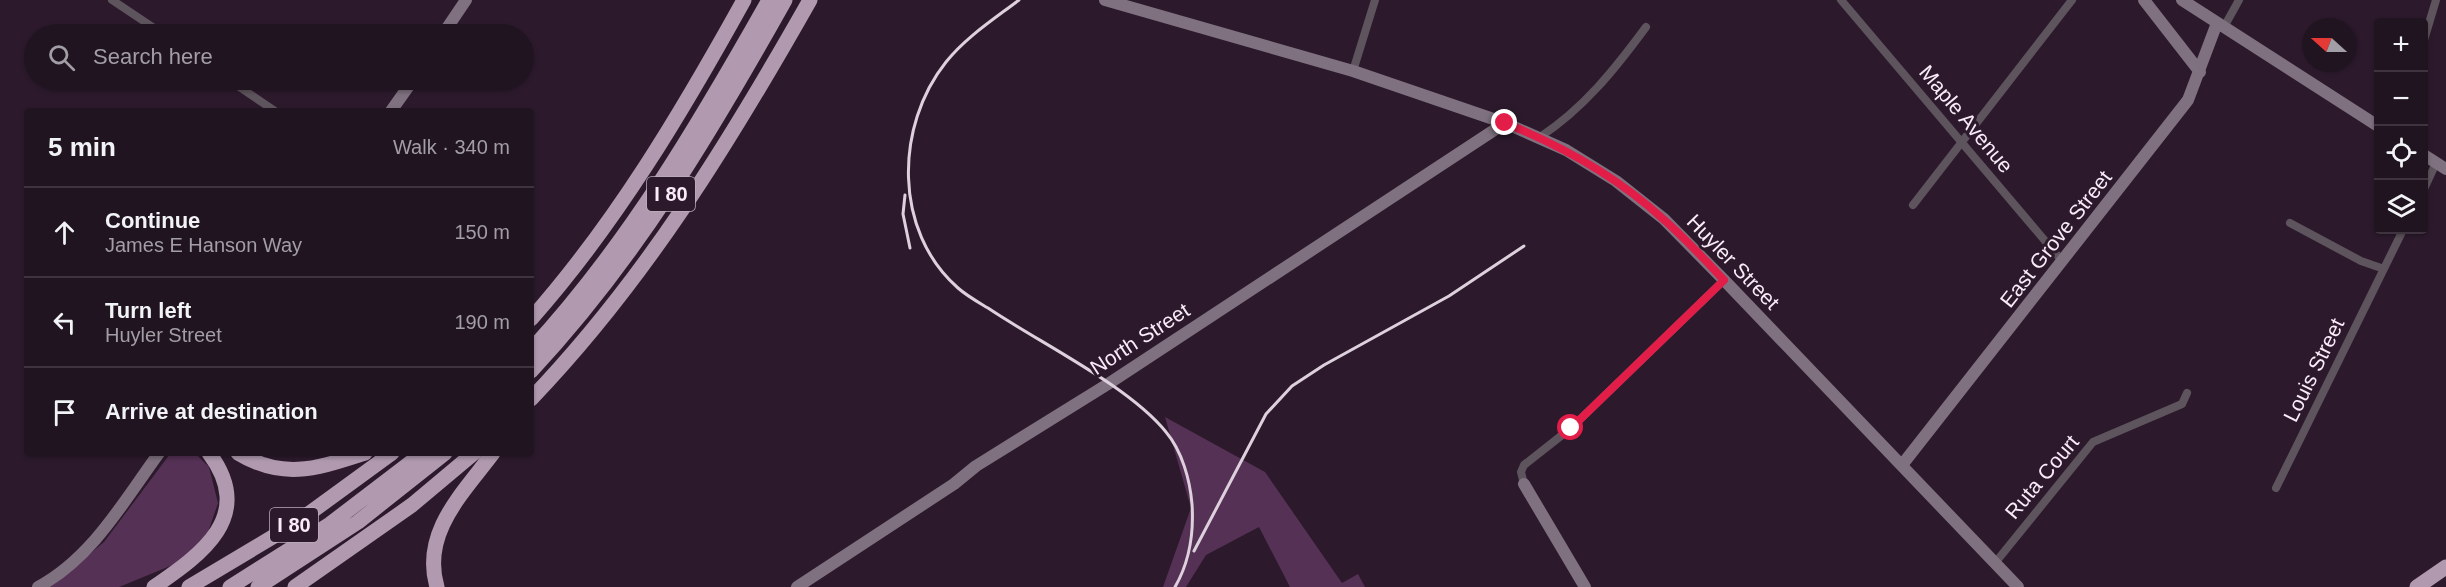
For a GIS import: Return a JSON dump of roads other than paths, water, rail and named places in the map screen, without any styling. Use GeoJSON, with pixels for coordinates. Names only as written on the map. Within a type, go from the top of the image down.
{"type":"FeatureCollection","features":[{"type":"Feature","properties":{"kind":"highway","name":"I 80"},"geometry":{"type":"LineString","coordinates":[[534,315],[619,207],[675,119],[744,0]]}},
{"type":"Feature","properties":{"kind":"highway","name":"I 80"},"geometry":{"type":"LineString","coordinates":[[534,347],[587,285],[649,200],[687,142],[769,0]]}},
{"type":"Feature","properties":{"kind":"highway","name":"I 80"},"geometry":{"type":"LineString","coordinates":[[534,368],[589,305],[653,220],[710,131],[785,0]]}},
{"type":"Feature","properties":{"kind":"highway","name":"I 80"},"geometry":{"type":"LineString","coordinates":[[534,397],[597,327],[671,228],[716,161],[810,0]]}},
{"type":"Feature","properties":{"kind":"highway"},"geometry":{"type":"LineString","coordinates":[[154,587],[209,545],[218,531],[226,499],[225,480],[211,456]]}},
{"type":"Feature","properties":{"kind":"highway"},"geometry":{"type":"LineString","coordinates":[[245,456],[271,468],[288,470],[327,466],[356,456]]}},
{"type":"Feature","properties":{"kind":"highway","name":"I 80"},"geometry":{"type":"LineString","coordinates":[[189,587],[296,524],[388,456]]}},
{"type":"Feature","properties":{"kind":"highway","name":"I 80"},"geometry":{"type":"LineString","coordinates":[[230,587],[330,524],[419,456]]}},
{"type":"Feature","properties":{"kind":"highway","name":"I 80"},"geometry":{"type":"LineString","coordinates":[[258,587],[358,522],[441,456]]}},
{"type":"Feature","properties":{"kind":"highway","name":"I 80"},"geometry":{"type":"LineString","coordinates":[[295,587],[412,505],[470,456]]}},
{"type":"Feature","properties":{"kind":"highway"},"geometry":{"type":"LineString","coordinates":[[437,587],[433,565],[435,544],[440,527],[491,456]]}},
{"type":"Feature","properties":{"kind":"highway"},"geometry":{"type":"LineString","coordinates":[[2417,587],[2446,567]]}},
{"type":"Feature","properties":{"kind":"street"},"geometry":{"type":"LineString","coordinates":[[112,0],[148,24]]}},
{"type":"Feature","properties":{"kind":"street"},"geometry":{"type":"LineString","coordinates":[[450,24],[466,0]]}},
{"type":"Feature","properties":{"kind":"street","name":"Huyler Street"},"geometry":{"type":"LineString","coordinates":[[1105,0],[1353,71],[1505,123],[1540,137],[1583,160],[1640,199],[1724,280],[2018,587]]}},
{"type":"Feature","properties":{"kind":"street"},"geometry":{"type":"LineString","coordinates":[[1353,71],[1375,0]]}},
{"type":"Feature","properties":{"kind":"street","name":"Maple Avenue"},"geometry":{"type":"LineString","coordinates":[[1841,0],[2063,262]]}},
{"type":"Feature","properties":{"kind":"street"},"geometry":{"type":"LineString","coordinates":[[1913,205],[2072,0]]}},
{"type":"Feature","properties":{"kind":"street"},"geometry":{"type":"LineString","coordinates":[[2144,0],[2200,72]]}},
{"type":"Feature","properties":{"kind":"street"},"geometry":{"type":"LineString","coordinates":[[2182,0],[2374,123]]}},
{"type":"Feature","properties":{"kind":"street","name":"East Grove Street"},"geometry":{"type":"LineString","coordinates":[[1902,465],[2188,100],[2221,25],[2239,0]]}},
{"type":"Feature","properties":{"kind":"street"},"geometry":{"type":"LineString","coordinates":[[2428,27],[2436,0]]}},
{"type":"Feature","properties":{"kind":"street"},"geometry":{"type":"LineString","coordinates":[[1540,137],[1579,108],[1646,27]]}},
{"type":"Feature","properties":{"kind":"street"},"geometry":{"type":"LineString","coordinates":[[244,90],[271,108]]}},
{"type":"Feature","properties":{"kind":"street"},"geometry":{"type":"LineString","coordinates":[[393,108],[405,90]]}},
{"type":"Feature","properties":{"kind":"street","name":"North Street"},"geometry":{"type":"LineString","coordinates":[[797,587],[976,466],[1113,380],[1505,123]]}},
{"type":"Feature","properties":{"kind":"street"},"geometry":{"type":"LineString","coordinates":[[2428,158],[2441,166],[2428,184]]}},
{"type":"Feature","properties":{"kind":"street"},"geometry":{"type":"LineString","coordinates":[[2290,223],[2361,261],[2384,269]]}},
{"type":"Feature","properties":{"kind":"street","name":"Louis Street"},"geometry":{"type":"LineString","coordinates":[[2276,488],[2401,234]]}},
{"type":"Feature","properties":{"kind":"street"},"geometry":{"type":"LineString","coordinates":[[1585,587],[1524,484],[1521,472],[1524,465],[1556,442],[1724,280]]}},
{"type":"Feature","properties":{"kind":"street","name":"Ruta Court"},"geometry":{"type":"LineString","coordinates":[[1995,562],[2093,442],[2182,404],[2187,393]]}},
{"type":"Feature","properties":{"kind":"street"},"geometry":{"type":"LineString","coordinates":[[38,587],[59,574],[90,547],[157,456]]}},
{"type":"Feature","properties":{"kind":"railway"},"geometry":{"type":"LineString","coordinates":[[1019,0],[962,44],[946,62],[929,88],[917,116],[910,147],[908,178],[912,208],[922,238],[937,265],[958,288],[1130,398],[1150,415],[1172,440],[1187,476],[1192,515],[1187,557],[1175,587]]}},
{"type":"Feature","properties":{"kind":"railway"},"geometry":{"type":"LineString","coordinates":[[905,195],[903,214],[910,248]]}},
{"type":"Feature","properties":{"kind":"railway"},"geometry":{"type":"LineString","coordinates":[[1194,551],[1266,414],[1292,386],[1324,365],[1449,296],[1524,246]]}}]}
